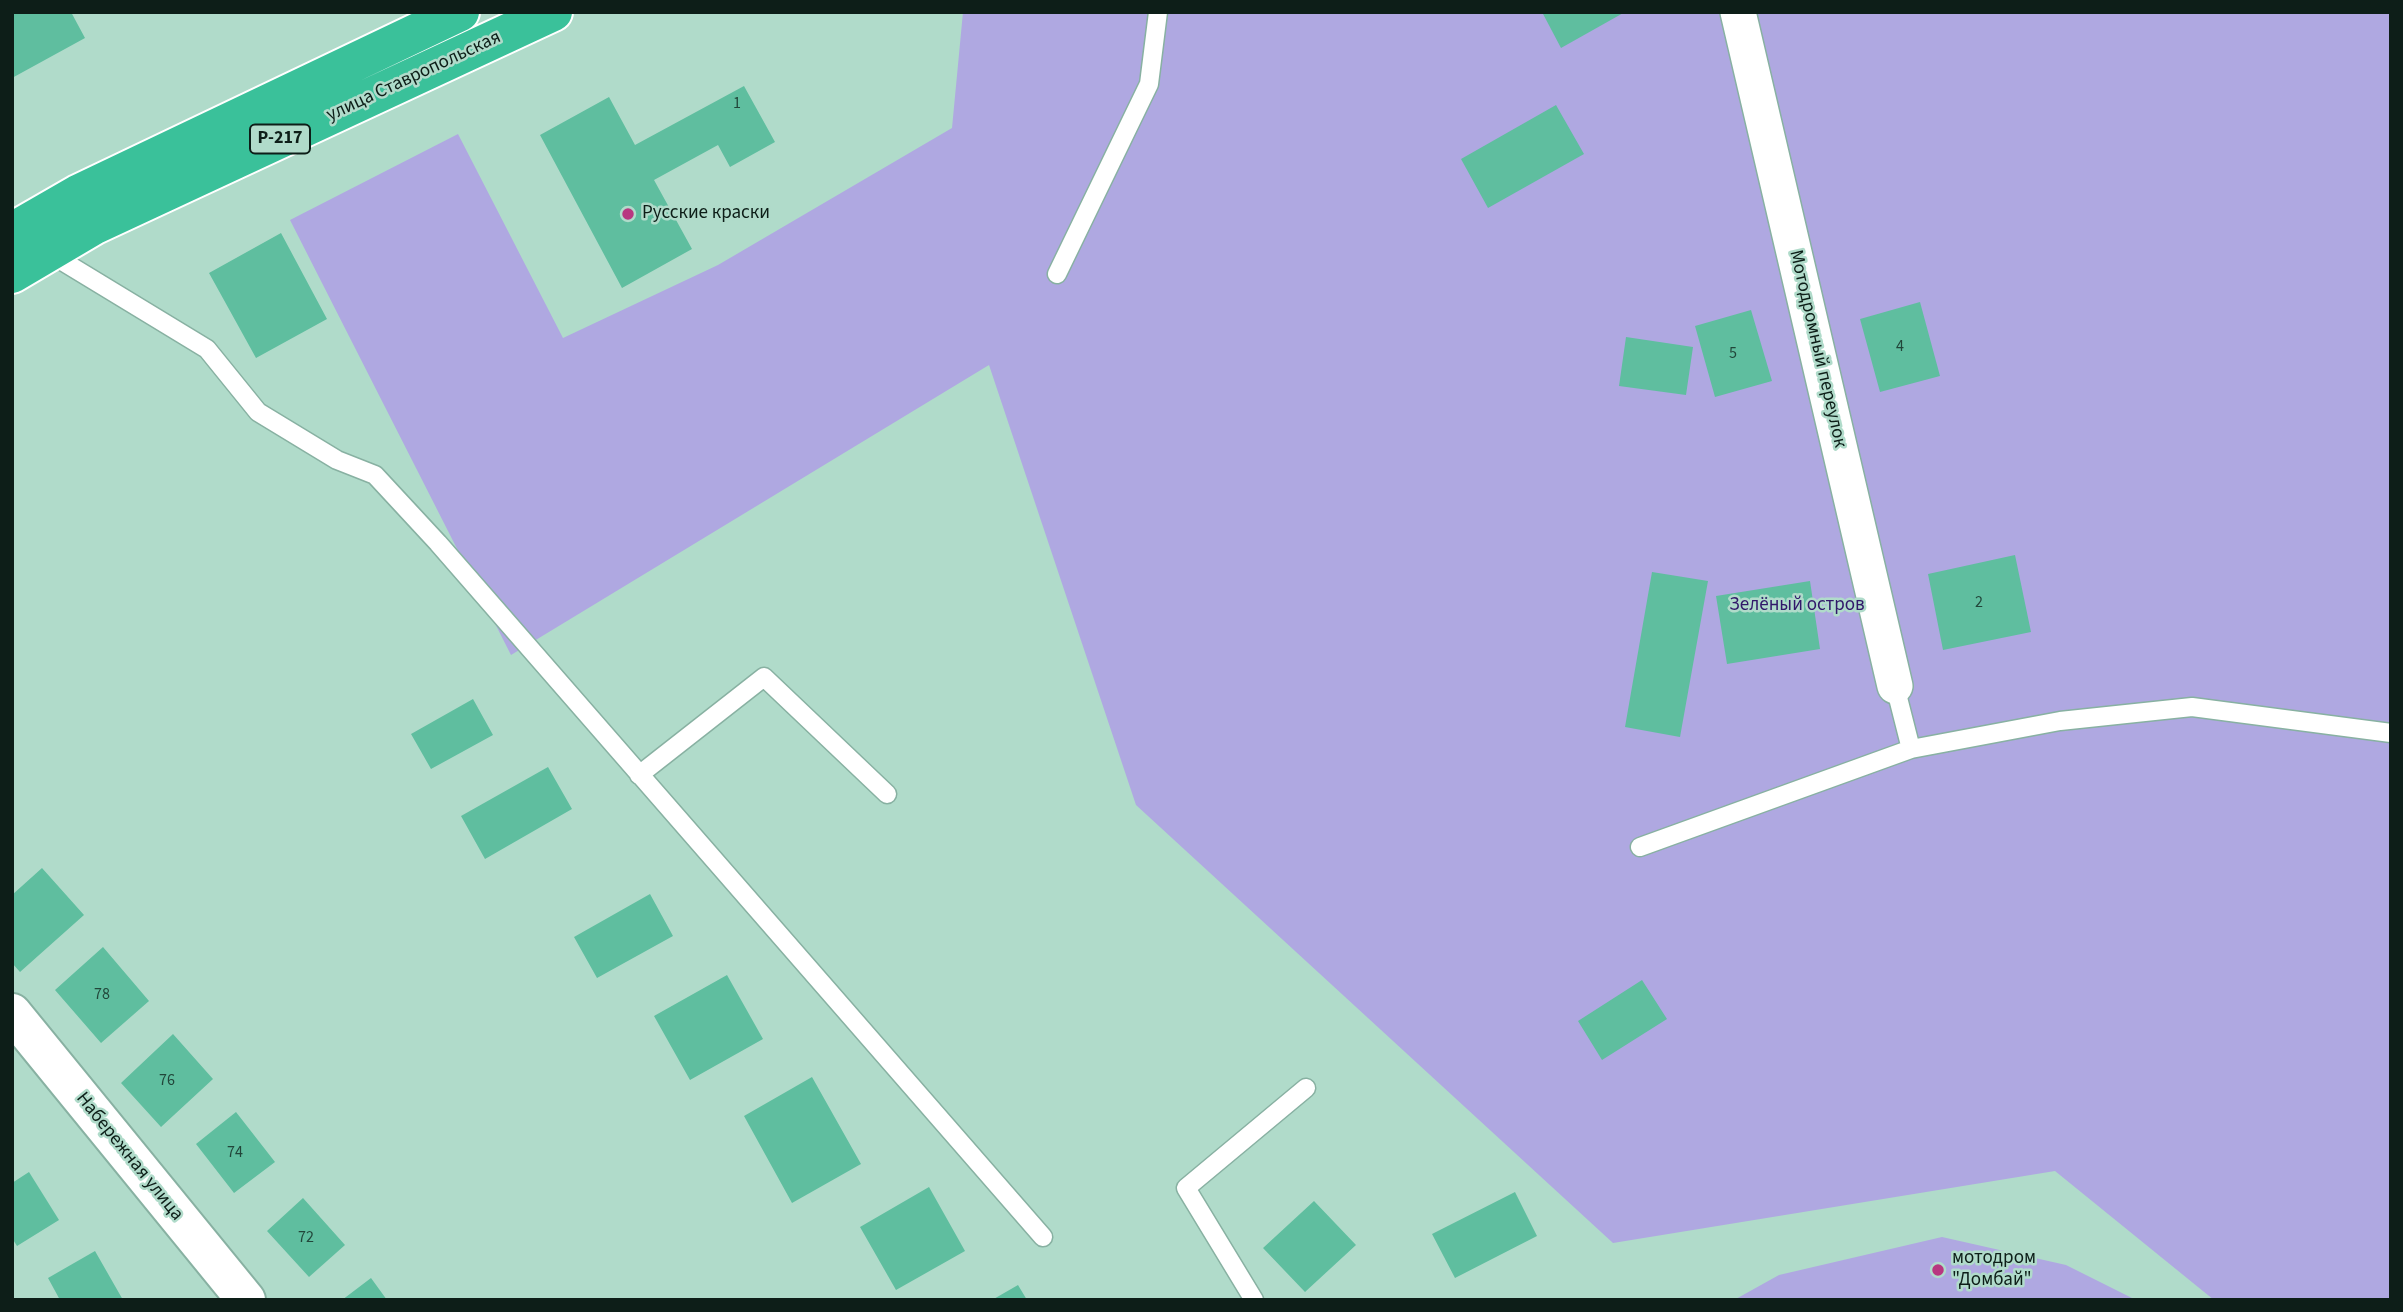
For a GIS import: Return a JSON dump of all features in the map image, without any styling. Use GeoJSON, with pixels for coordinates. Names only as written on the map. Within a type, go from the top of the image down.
{"type":"FeatureCollection","features":[{"type":"Feature","properties":{"kind":"highway","name":"улица Ставропольская"},"geometry":{"type":"LineString","coordinates":[[12,232],[78,194],[460,12]]}},
{"type":"Feature","properties":{"kind":"highway","name":"улица Ставропольская"},"geometry":{"type":"LineString","coordinates":[[12,274],[95,225],[553,12]]}},
{"type":"Feature","properties":{"kind":"street","name":"Мотодромный переулок"},"geometry":{"type":"LineString","coordinates":[[1738,12],[1895,686]]}},
{"type":"Feature","properties":{"kind":"street","name":"Набережная улица"},"geometry":{"type":"LineString","coordinates":[[12,1013],[246,1300]]}},
{"type":"Feature","properties":{"kind":"lane"},"geometry":{"type":"LineString","coordinates":[[1057,274],[1149,84],[1158,12]]}},
{"type":"Feature","properties":{"kind":"lane"},"geometry":{"type":"LineString","coordinates":[[49,253],[207,349],[258,412],[337,460],[375,475],[438,543],[1043,1237]]}},
{"type":"Feature","properties":{"kind":"lane"},"geometry":{"type":"LineString","coordinates":[[639,775],[764,677],[887,794]]}},
{"type":"Feature","properties":{"kind":"lane"},"geometry":{"type":"LineString","coordinates":[[1895,686],[1911,749]]}},
{"type":"Feature","properties":{"kind":"lane"},"geometry":{"type":"LineString","coordinates":[[1640,848],[1911,749],[2060,721],[2192,707],[2391,733]]}},
{"type":"Feature","properties":{"kind":"lane"},"geometry":{"type":"LineString","coordinates":[[1254,1300],[1186,1188],[1306,1088]]}},
{"type":"Feature","properties":{"kind":"green space","name":"Зелёный остров"},"geometry":{"type":"Polygon","coordinates":[[[963,12],[2391,12],[2391,1300],[2214,1300],[2055,1171],[1613,1243],[1136,805],[989,365],[511,655],[290,220],[458,134],[563,338],[718,265],[952,128],[963,12]]]}},
{"type":"Feature","properties":{"kind":"green space","name":"мотодром \"Домбай\""},"geometry":{"type":"Polygon","coordinates":[[[1942,1237],[2066,1265],[2136,1300],[1734,1300],[1779,1275],[1942,1237]]]}},
{"type":"Feature","properties":{"kind":"building"},"geometry":{"type":"Polygon","coordinates":[[[12,12],[71,12],[85,38],[12,78],[12,12]]]}},
{"type":"Feature","properties":{"kind":"building"},"geometry":{"type":"Polygon","coordinates":[[[1542,12],[1625,12],[1561,48],[1542,12]]]}},
{"type":"Feature","properties":{"kind":"building","name":"Русские краски"},"geometry":{"type":"Polygon","coordinates":[[[744,86],[775,142],[730,167],[718,145],[654,180],[692,249],[622,288],[540,135],[609,97],[635,145],[744,86]]]}},
{"type":"Feature","properties":{"kind":"building"},"geometry":{"type":"Polygon","coordinates":[[[1556,105],[1584,154],[1488,208],[1461,159],[1556,105]]]}},
{"type":"Feature","properties":{"kind":"building"},"geometry":{"type":"Polygon","coordinates":[[[281,233],[327,319],[256,358],[209,273],[281,233]]]}},
{"type":"Feature","properties":{"kind":"building"},"geometry":{"type":"Polygon","coordinates":[[[1920,302],[1940,376],[1880,392],[1860,319],[1920,302]]]}},
{"type":"Feature","properties":{"kind":"building"},"geometry":{"type":"Polygon","coordinates":[[[1751,310],[1772,381],[1715,397],[1695,326],[1751,310]]]}},
{"type":"Feature","properties":{"kind":"building"},"geometry":{"type":"Polygon","coordinates":[[[1626,337],[1693,347],[1686,395],[1619,386],[1626,337]]]}},
{"type":"Feature","properties":{"kind":"building"},"geometry":{"type":"Polygon","coordinates":[[[2015,555],[2031,632],[1943,650],[1928,574],[2015,555]]]}},
{"type":"Feature","properties":{"kind":"building"},"geometry":{"type":"Polygon","coordinates":[[[1652,572],[1708,581],[1680,737],[1625,727],[1652,572]]]}},
{"type":"Feature","properties":{"kind":"building"},"geometry":{"type":"Polygon","coordinates":[[[1810,581],[1820,649],[1727,664],[1716,596],[1810,581]]]}},
{"type":"Feature","properties":{"kind":"building"},"geometry":{"type":"Polygon","coordinates":[[[473,699],[493,735],[431,769],[411,734],[473,699]]]}},
{"type":"Feature","properties":{"kind":"building"},"geometry":{"type":"Polygon","coordinates":[[[548,767],[572,809],[485,859],[461,816],[548,767]]]}},
{"type":"Feature","properties":{"kind":"building"},"geometry":{"type":"Polygon","coordinates":[[[42,868],[84,915],[20,972],[12,963],[12,895],[42,868]]]}},
{"type":"Feature","properties":{"kind":"building"},"geometry":{"type":"Polygon","coordinates":[[[650,894],[673,936],[597,978],[574,937],[650,894]]]}},
{"type":"Feature","properties":{"kind":"building"},"geometry":{"type":"Polygon","coordinates":[[[103,947],[149,1001],[101,1043],[55,990],[103,947]]]}},
{"type":"Feature","properties":{"kind":"building"},"geometry":{"type":"Polygon","coordinates":[[[727,975],[763,1039],[690,1080],[654,1016],[727,975]]]}},
{"type":"Feature","properties":{"kind":"building"},"geometry":{"type":"Polygon","coordinates":[[[1642,980],[1667,1019],[1602,1060],[1578,1021],[1642,980]]]}},
{"type":"Feature","properties":{"kind":"building"},"geometry":{"type":"Polygon","coordinates":[[[173,1034],[213,1079],[161,1127],[121,1083],[173,1034]]]}},
{"type":"Feature","properties":{"kind":"building"},"geometry":{"type":"Polygon","coordinates":[[[812,1077],[861,1164],[792,1203],[744,1116],[812,1077]]]}},
{"type":"Feature","properties":{"kind":"building"},"geometry":{"type":"Polygon","coordinates":[[[236,1112],[275,1162],[234,1193],[196,1144],[236,1112]]]}},
{"type":"Feature","properties":{"kind":"building"},"geometry":{"type":"Polygon","coordinates":[[[29,1172],[59,1220],[17,1246],[12,1238],[12,1183],[29,1172]]]}},
{"type":"Feature","properties":{"kind":"building"},"geometry":{"type":"Polygon","coordinates":[[[929,1187],[965,1251],[896,1290],[860,1227],[929,1187]]]}},
{"type":"Feature","properties":{"kind":"building"},"geometry":{"type":"Polygon","coordinates":[[[1515,1192],[1537,1236],[1455,1278],[1432,1234],[1515,1192]]]}},
{"type":"Feature","properties":{"kind":"building"},"geometry":{"type":"Polygon","coordinates":[[[303,1198],[345,1245],[309,1277],[267,1231],[303,1198]]]}},
{"type":"Feature","properties":{"kind":"building"},"geometry":{"type":"Polygon","coordinates":[[[1314,1201],[1356,1245],[1305,1292],[1263,1248],[1314,1201]]]}},
{"type":"Feature","properties":{"kind":"building"},"geometry":{"type":"Polygon","coordinates":[[[95,1251],[123,1300],[60,1300],[48,1278],[95,1251]]]}},
{"type":"Feature","properties":{"kind":"building"},"geometry":{"type":"Polygon","coordinates":[[[371,1278],[387,1300],[342,1300],[371,1278]]]}},
{"type":"Feature","properties":{"kind":"building"},"geometry":{"type":"Polygon","coordinates":[[[1018,1285],[1027,1300],[992,1300],[1018,1285]]]}},
{"type":"Feature","properties":{"kind":"place","name":"Русские краски"},"geometry":{"type":"Point","coordinates":[628,214]}},
{"type":"Feature","properties":{"kind":"place","name":"мотодром \"Домбай\""},"geometry":{"type":"Point","coordinates":[1938,1270]}}]}
